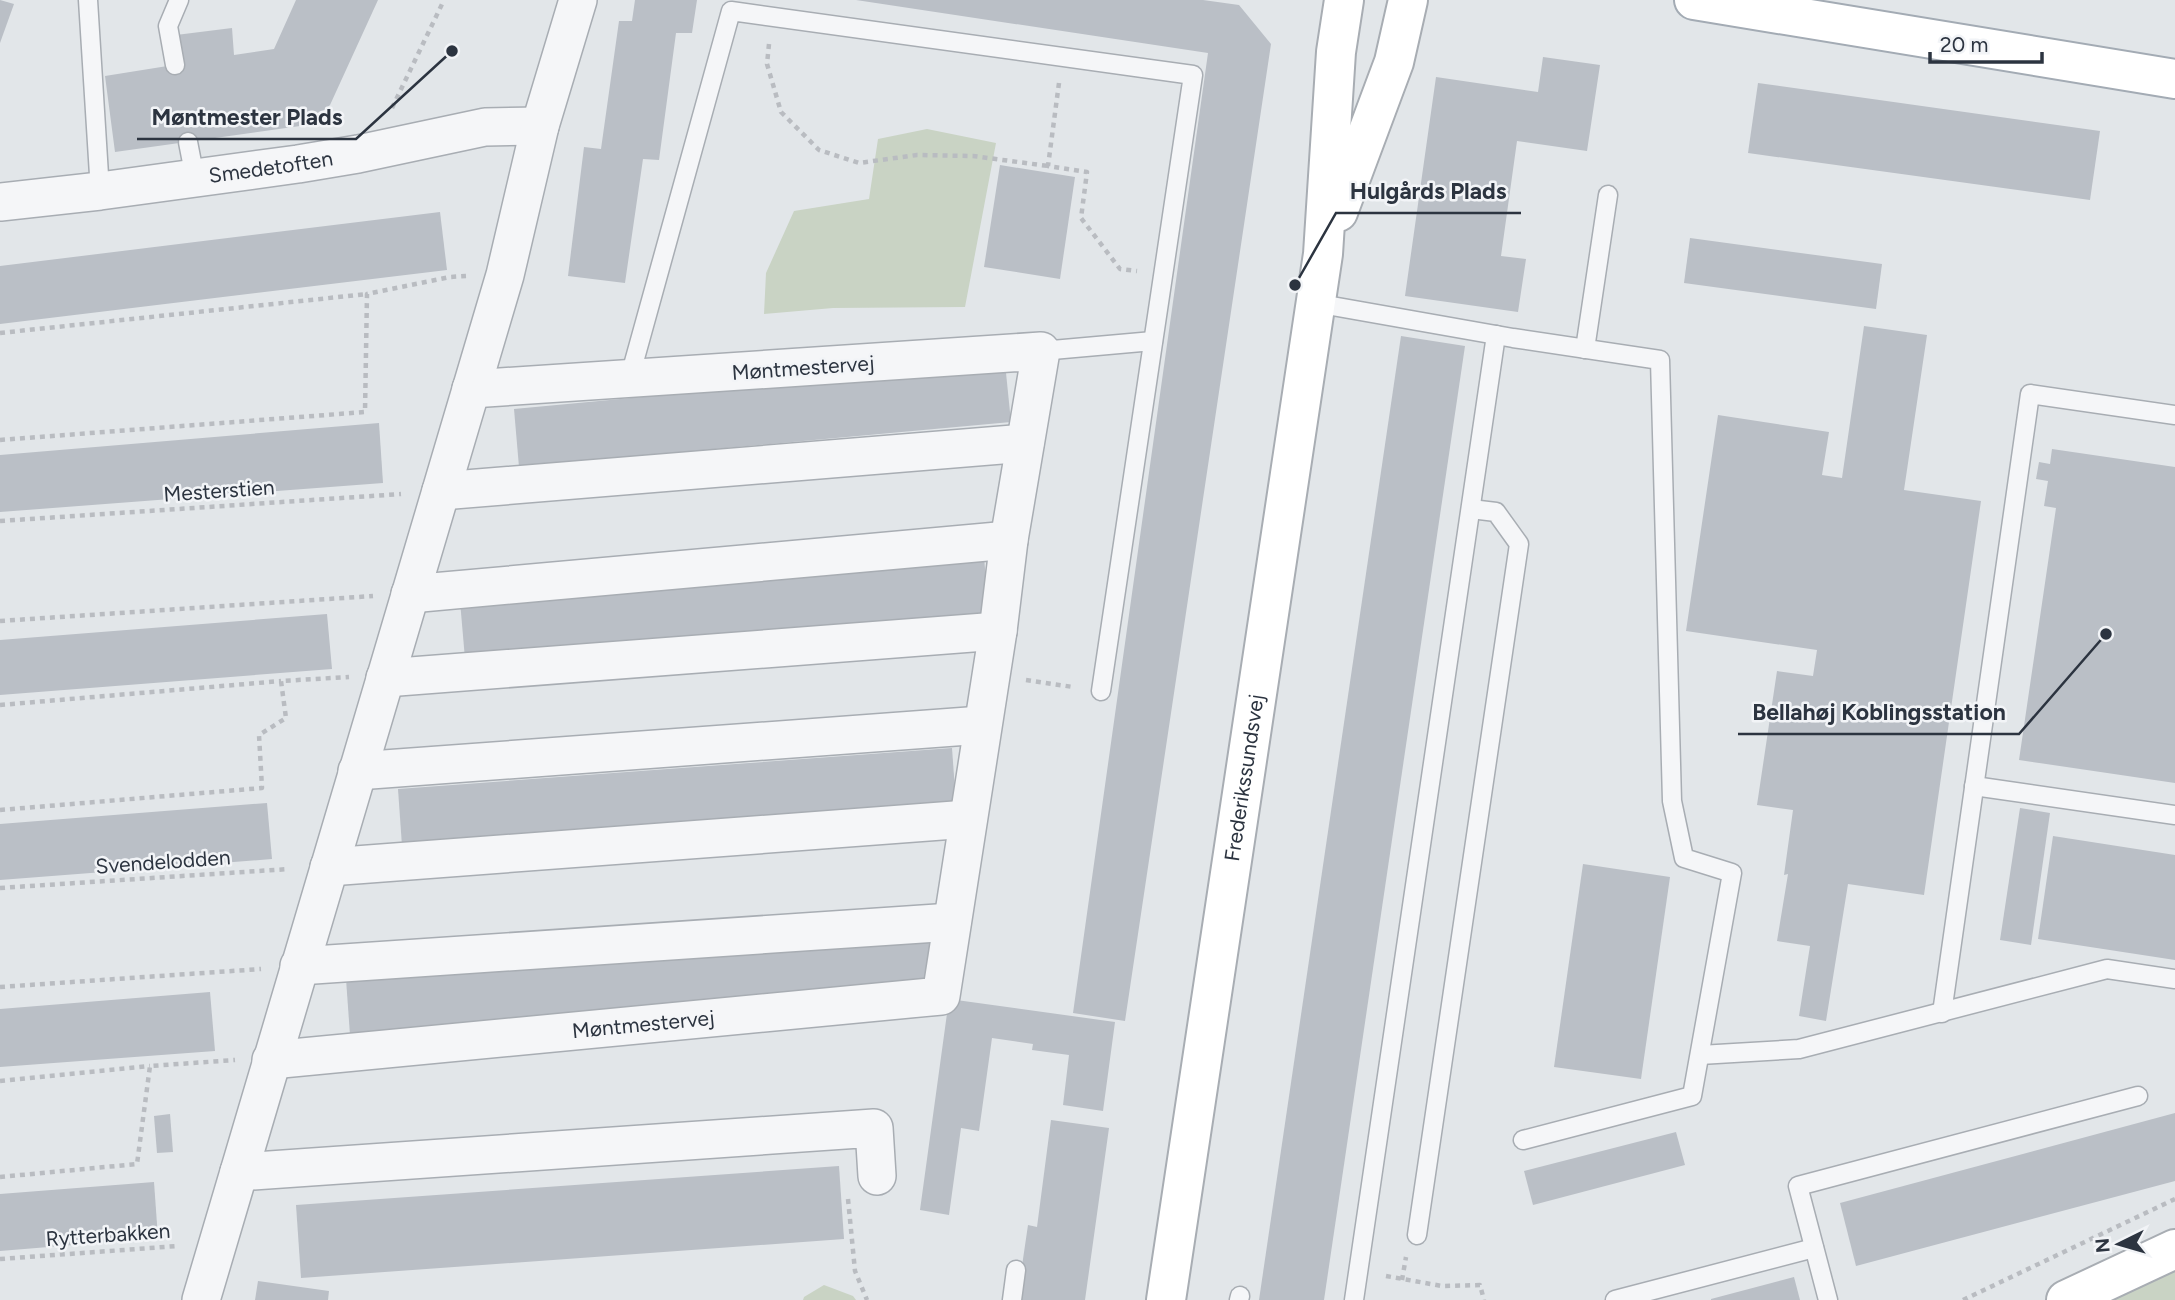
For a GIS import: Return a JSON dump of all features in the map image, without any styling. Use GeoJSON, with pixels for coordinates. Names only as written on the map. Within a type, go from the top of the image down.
{"type":"FeatureCollection","features":[{"type":"Feature","properties":{"kind":"street","name":"Frederikssundsvej"},"geometry":{"type":"LineString","coordinates":[[1166,1300],[1323,254],[1336,52],[1344,0]]}},
{"type":"Feature","properties":{"kind":"street","name":"Frederikssundsvej"},"geometry":{"type":"LineString","coordinates":[[1323,254],[1394,62],[1408,0]]}},
{"type":"Feature","properties":{"kind":"street"},"geometry":{"type":"LineString","coordinates":[[1694,0],[2175,79]]}},
{"type":"Feature","properties":{"kind":"street"},"geometry":{"type":"LineString","coordinates":[[201,1300],[505,275],[570,11]]}},
{"type":"Feature","properties":{"kind":"street","name":"Smedetoften"},"geometry":{"type":"LineString","coordinates":[[0,202],[100,191],[358,154],[485,127],[540,126]]}},
{"type":"Feature","properties":{"kind":"street","name":"Møntmestervej"},"geometry":{"type":"LineString","coordinates":[[271,1060],[941,996],[998,631],[1009,540],[1041,351],[471,389]]}},
{"type":"Feature","properties":{"kind":"street"},"geometry":{"type":"LineString","coordinates":[[441,491],[1025,443]]}},
{"type":"Feature","properties":{"kind":"street"},"geometry":{"type":"LineString","coordinates":[[410,594],[1009,540]]}},
{"type":"Feature","properties":{"kind":"street"},"geometry":{"type":"LineString","coordinates":[[385,678],[998,631]]}},
{"type":"Feature","properties":{"kind":"street"},"geometry":{"type":"LineString","coordinates":[[357,771],[982,725]]}},
{"type":"Feature","properties":{"kind":"street"},"geometry":{"type":"LineString","coordinates":[[329,867],[968,819]]}},
{"type":"Feature","properties":{"kind":"street"},"geometry":{"type":"LineString","coordinates":[[299,966],[951,922]]}},
{"type":"Feature","properties":{"kind":"street"},"geometry":{"type":"LineString","coordinates":[[239,1172],[874,1128],[862,1185]]}},
{"type":"Feature","properties":{"kind":"street"},"geometry":{"type":"LineString","coordinates":[[2066,1300],[2175,1249]]}},
{"type":"Feature","properties":{"kind":"lane"},"geometry":{"type":"LineString","coordinates":[[88,0],[100,191]]}},
{"type":"Feature","properties":{"kind":"lane"},"geometry":{"type":"LineString","coordinates":[[175,65],[168,26],[179,0]]}},
{"type":"Feature","properties":{"kind":"lane"},"geometry":{"type":"LineString","coordinates":[[629,380],[731,12],[1193,75],[1101,691]]}},
{"type":"Feature","properties":{"kind":"lane"},"geometry":{"type":"LineString","coordinates":[[188,142],[195,178]]}},
{"type":"Feature","properties":{"kind":"lane"},"geometry":{"type":"LineString","coordinates":[[1585,349],[1608,195]]}},
{"type":"Feature","properties":{"kind":"lane"},"geometry":{"type":"LineString","coordinates":[[1315,303],[1660,360],[1672,801],[1684,858],[1732,873],[1692,1096],[1523,1140]]}},
{"type":"Feature","properties":{"kind":"lane"},"geometry":{"type":"LineString","coordinates":[[1353,1300],[1496,335]]}},
{"type":"Feature","properties":{"kind":"lane"},"geometry":{"type":"LineString","coordinates":[[1041,351],[1153,341]]}},
{"type":"Feature","properties":{"kind":"lane"},"geometry":{"type":"LineString","coordinates":[[1941,1013],[2030,394],[2175,415]]}},
{"type":"Feature","properties":{"kind":"lane"},"geometry":{"type":"LineString","coordinates":[[1417,1235],[1519,544],[1496,512],[1471,509]]}},
{"type":"Feature","properties":{"kind":"lane"},"geometry":{"type":"LineString","coordinates":[[1974,786],[2175,815]]}},
{"type":"Feature","properties":{"kind":"lane"},"geometry":{"type":"LineString","coordinates":[[1700,1055],[1799,1049],[2107,969],[2175,979]]}},
{"type":"Feature","properties":{"kind":"lane"},"geometry":{"type":"LineString","coordinates":[[1828,1300],[1798,1186],[2138,1096]]}},
{"type":"Feature","properties":{"kind":"lane"},"geometry":{"type":"LineString","coordinates":[[1615,1300],[1814,1248]]}},
{"type":"Feature","properties":{"kind":"lane"},"geometry":{"type":"LineString","coordinates":[[1012,1300],[1016,1270]]}},
{"type":"Feature","properties":{"kind":"path"},"geometry":{"type":"LineString","coordinates":[[358,154],[388,116],[444,0]]}},
{"type":"Feature","properties":{"kind":"path"},"geometry":{"type":"LineString","coordinates":[[773,18],[766,64],[781,112],[819,150],[859,163],[917,155],[973,156],[1087,172],[1081,218],[1120,269],[1162,274]]}},
{"type":"Feature","properties":{"kind":"path"},"geometry":{"type":"LineString","coordinates":[[1048,166],[1063,57]]}},
{"type":"Feature","properties":{"kind":"path"},"geometry":{"type":"LineString","coordinates":[[0,333],[367,294],[450,277],[505,275]]}},
{"type":"Feature","properties":{"kind":"path"},"geometry":{"type":"LineString","coordinates":[[0,440],[365,412],[367,294]]}},
{"type":"Feature","properties":{"kind":"path","name":"Mesterstien"},"geometry":{"type":"LineString","coordinates":[[0,521],[441,491]]}},
{"type":"Feature","properties":{"kind":"path"},"geometry":{"type":"LineString","coordinates":[[0,621],[410,594]]}},
{"type":"Feature","properties":{"kind":"path"},"geometry":{"type":"LineString","coordinates":[[0,705],[333,677],[385,678]]}},
{"type":"Feature","properties":{"kind":"path"},"geometry":{"type":"LineString","coordinates":[[0,810],[262,788],[259,734],[286,718],[281,681]]}},
{"type":"Feature","properties":{"kind":"path","name":"Svendelodden"},"geometry":{"type":"LineString","coordinates":[[0,888],[329,867]]}},
{"type":"Feature","properties":{"kind":"path"},"geometry":{"type":"LineString","coordinates":[[0,987],[299,966]]}},
{"type":"Feature","properties":{"kind":"path"},"geometry":{"type":"LineString","coordinates":[[0,1081],[150,1066],[271,1060]]}},
{"type":"Feature","properties":{"kind":"path"},"geometry":{"type":"LineString","coordinates":[[0,1177],[137,1164],[150,1066]]}},
{"type":"Feature","properties":{"kind":"path"},"geometry":{"type":"LineString","coordinates":[[862,1185],[855,1271],[867,1300]]}},
{"type":"Feature","properties":{"kind":"path"},"geometry":{"type":"LineString","coordinates":[[1963,1300],[2175,1199]]}},
{"type":"Feature","properties":{"kind":"path","name":"Rytterbakken"},"geometry":{"type":"LineString","coordinates":[[0,1259],[218,1243]]}},
{"type":"Feature","properties":{"kind":"path"},"geometry":{"type":"LineString","coordinates":[[1358,1268],[1402,1280],[1442,1286],[1480,1285],[1484,1300]]}},
{"type":"Feature","properties":{"kind":"green space"},"geometry":{"type":"Polygon","coordinates":[[[927,129],[996,143],[965,307],[833,308],[764,314],[766,273],[794,211],[869,199],[878,139],[927,129]]]}},
{"type":"Feature","properties":{"kind":"green space"},"geometry":{"type":"Polygon","coordinates":[[[2175,1271],[2175,1300],[2114,1300],[2120,1297],[2175,1271]]]}},
{"type":"Feature","properties":{"kind":"green space"},"geometry":{"type":"Polygon","coordinates":[[[824,1285],[853,1296],[856,1300],[803,1300],[824,1285]]]}},
{"type":"Feature","properties":{"kind":"building"},"geometry":{"type":"Polygon","coordinates":[[[0,0],[14,4],[0,43],[0,0]]]}},
{"type":"Feature","properties":{"kind":"building"},"geometry":{"type":"Polygon","coordinates":[[[296,0],[378,0],[330,105],[307,125],[115,152],[105,76],[180,64],[176,35],[232,28],[234,55],[274,49],[296,0]]]}},
{"type":"Feature","properties":{"kind":"building"},"geometry":{"type":"Polygon","coordinates":[[[635,0],[697,0],[692,33],[676,33],[659,160],[643,159],[625,283],[568,276],[584,147],[601,149],[619,21],[632,21],[635,0]]]}},
{"type":"Feature","properties":{"kind":"building"},"geometry":{"type":"Polygon","coordinates":[[[856,0],[1203,0],[1239,5],[1271,44],[1125,1021],[1073,1013],[1208,53],[856,0]]]}},
{"type":"Feature","properties":{"kind":"building"},"geometry":{"type":"Polygon","coordinates":[[[1543,57],[1600,65],[1587,151],[1517,141],[1501,256],[1526,259],[1518,312],[1405,296],[1436,77],[1538,92],[1543,57]]]}},
{"type":"Feature","properties":{"kind":"building"},"geometry":{"type":"Polygon","coordinates":[[[1758,83],[2100,131],[2090,200],[1748,153],[1758,83]]]}},
{"type":"Feature","properties":{"kind":"building"},"geometry":{"type":"Polygon","coordinates":[[[1000,165],[1075,177],[1060,279],[984,267],[1000,165]]]}},
{"type":"Feature","properties":{"kind":"building"},"geometry":{"type":"Polygon","coordinates":[[[440,212],[447,270],[0,324],[0,266],[440,212]]]}},
{"type":"Feature","properties":{"kind":"building"},"geometry":{"type":"Polygon","coordinates":[[[1690,238],[1882,264],[1876,309],[1684,283],[1690,238]]]}},
{"type":"Feature","properties":{"kind":"building"},"geometry":{"type":"Polygon","coordinates":[[[1864,326],[1927,335],[1904,490],[1981,501],[1924,895],[1848,884],[1826,1021],[1799,1016],[1810,946],[1777,941],[1788,874],[1784,875],[1793,810],[1757,805],[1777,671],[1813,676],[1817,650],[1686,631],[1718,415],[1829,432],[1822,475],[1842,478],[1864,326]]]}},
{"type":"Feature","properties":{"kind":"building"},"geometry":{"type":"Polygon","coordinates":[[[1401,336],[1465,346],[1324,1300],[1259,1300],[1401,336]]]}},
{"type":"Feature","properties":{"kind":"building"},"geometry":{"type":"Polygon","coordinates":[[[1005,363],[1011,422],[519,467],[514,409],[1005,363]]]}},
{"type":"Feature","properties":{"kind":"building"},"geometry":{"type":"Polygon","coordinates":[[[379,423],[383,483],[0,512],[0,455],[379,423]]]}},
{"type":"Feature","properties":{"kind":"building"},"geometry":{"type":"Polygon","coordinates":[[[2052,449],[2175,467],[2175,783],[2019,760],[2056,508],[2044,506],[2048,481],[2036,479],[2039,462],[2050,464],[2052,449]]]}},
{"type":"Feature","properties":{"kind":"building"},"geometry":{"type":"Polygon","coordinates":[[[984,557],[989,615],[465,659],[460,601],[984,557]]]}},
{"type":"Feature","properties":{"kind":"building"},"geometry":{"type":"Polygon","coordinates":[[[327,614],[332,669],[0,695],[0,640],[327,614]]]}},
{"type":"Feature","properties":{"kind":"building"},"geometry":{"type":"Polygon","coordinates":[[[952,748],[956,804],[402,846],[398,789],[952,748]]]}},
{"type":"Feature","properties":{"kind":"building"},"geometry":{"type":"Polygon","coordinates":[[[267,803],[272,859],[0,880],[0,824],[267,803]]]}},
{"type":"Feature","properties":{"kind":"building"},"geometry":{"type":"Polygon","coordinates":[[[2020,808],[2050,813],[2031,945],[2000,940],[2020,808]]]}},
{"type":"Feature","properties":{"kind":"building"},"geometry":{"type":"Polygon","coordinates":[[[2053,836],[2175,855],[2175,960],[2038,939],[2053,836]]]}},
{"type":"Feature","properties":{"kind":"building"},"geometry":{"type":"Polygon","coordinates":[[[1583,864],[1670,877],[1641,1079],[1554,1067],[1583,864]]]}},
{"type":"Feature","properties":{"kind":"building"},"geometry":{"type":"Polygon","coordinates":[[[928,933],[933,989],[350,1035],[346,979],[928,933]]]}},
{"type":"Feature","properties":{"kind":"building"},"geometry":{"type":"Polygon","coordinates":[[[210,992],[215,1051],[0,1067],[0,1009],[210,992]]]}},
{"type":"Feature","properties":{"kind":"building"},"geometry":{"type":"Polygon","coordinates":[[[949,999],[1115,1022],[1103,1111],[1063,1105],[1069,1055],[1032,1050],[1033,1044],[992,1038],[979,1131],[961,1128],[949,1215],[920,1210],[949,999]]]}},
{"type":"Feature","properties":{"kind":"building"},"geometry":{"type":"Polygon","coordinates":[[[2175,1113],[2175,1181],[1856,1266],[1840,1203],[2175,1113]]]}},
{"type":"Feature","properties":{"kind":"building"},"geometry":{"type":"Polygon","coordinates":[[[170,1114],[173,1152],[157,1153],[154,1116],[170,1114]]]}},
{"type":"Feature","properties":{"kind":"building"},"geometry":{"type":"Polygon","coordinates":[[[1051,1120],[1109,1128],[1085,1300],[1017,1300],[1028,1225],[1037,1227],[1051,1120]]]}},
{"type":"Feature","properties":{"kind":"building"},"geometry":{"type":"Polygon","coordinates":[[[1676,1132],[1685,1165],[1533,1205],[1524,1171],[1676,1132]]]}},
{"type":"Feature","properties":{"kind":"building"},"geometry":{"type":"Polygon","coordinates":[[[839,1166],[844,1239],[301,1278],[296,1205],[839,1166]]]}},
{"type":"Feature","properties":{"kind":"building"},"geometry":{"type":"Polygon","coordinates":[[[154,1182],[158,1238],[0,1251],[0,1194],[154,1182]]]}},
{"type":"Feature","properties":{"kind":"building"},"geometry":{"type":"Polygon","coordinates":[[[1794,1277],[1800,1300],[1711,1300],[1711,1299],[1794,1277]]]}},
{"type":"Feature","properties":{"kind":"building"},"geometry":{"type":"Polygon","coordinates":[[[258,1281],[329,1291],[328,1300],[255,1300],[258,1281]]]}},
{"type":"Feature","properties":{"kind":"place","name":"Møntmester Plads"},"geometry":{"type":"Point","coordinates":[452,51]}},
{"type":"Feature","properties":{"kind":"place","name":"Hulgårds Plads"},"geometry":{"type":"Point","coordinates":[1295,285]}},
{"type":"Feature","properties":{"kind":"place","name":"Bellahøj Koblingsstation"},"geometry":{"type":"Point","coordinates":[2106,634]}}]}
